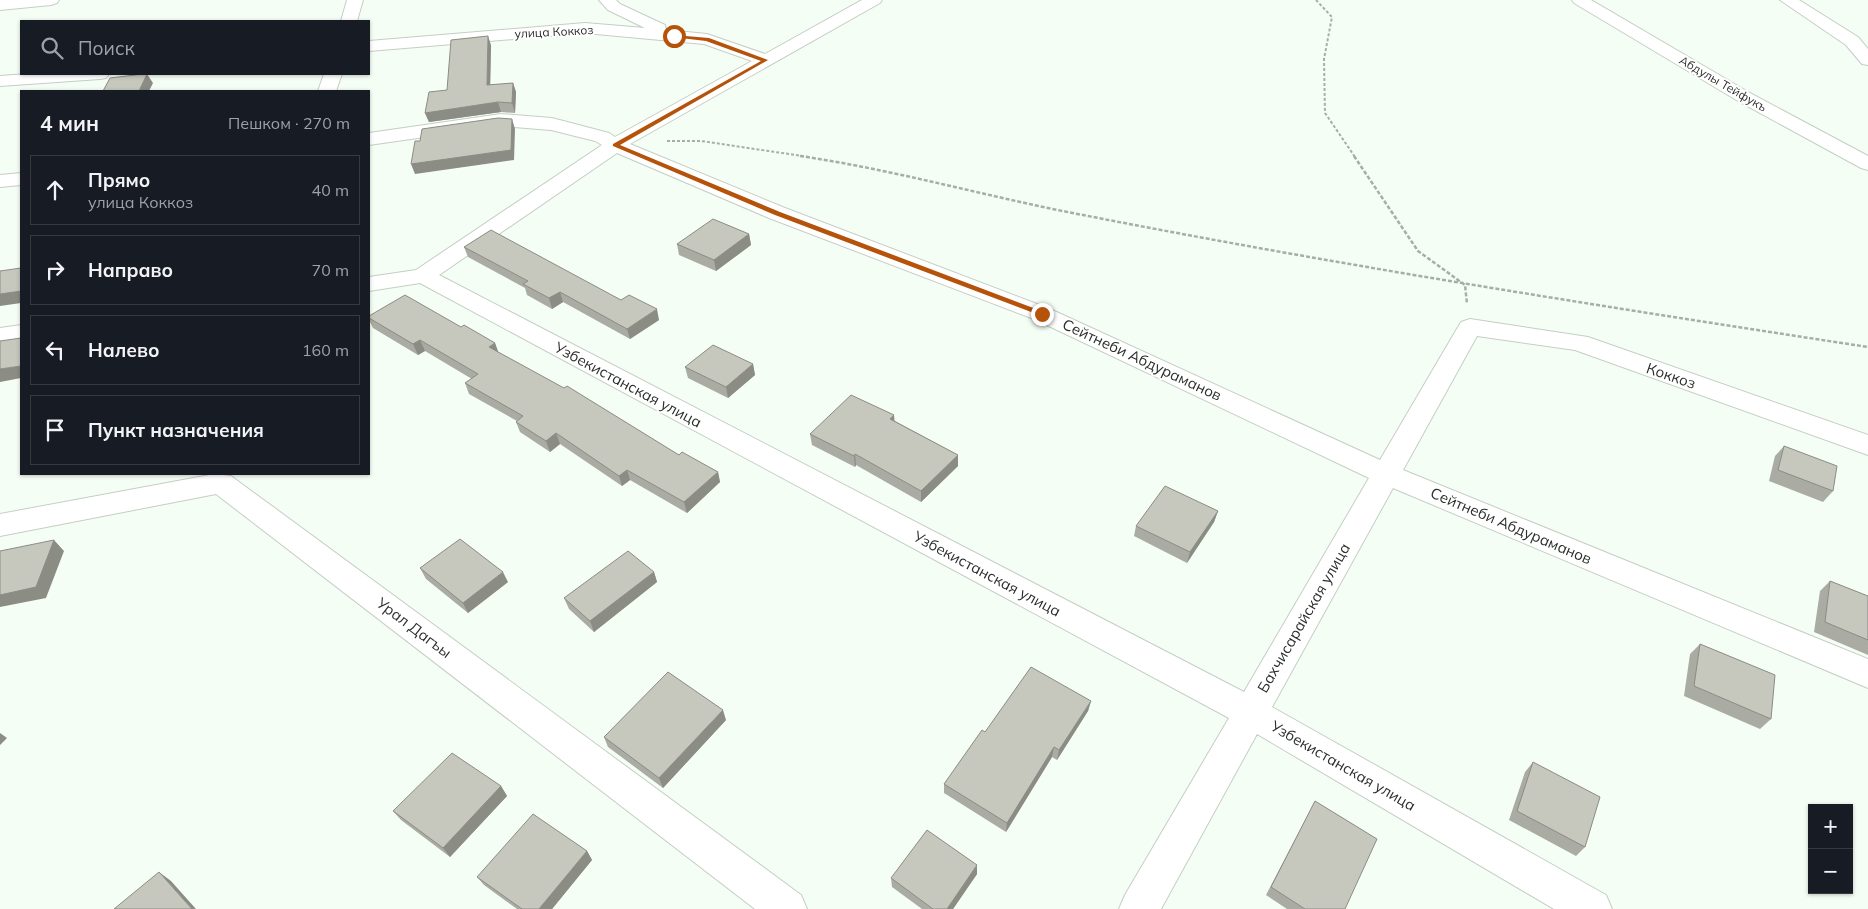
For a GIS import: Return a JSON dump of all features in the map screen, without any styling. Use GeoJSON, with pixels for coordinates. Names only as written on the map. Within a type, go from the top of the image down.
{"type":"FeatureCollection","features":[{"type":"Feature","properties":{"kind":"street"},"geometry":{"type":"LineString","coordinates":[[0,5],[51,0]]}},
{"type":"Feature","properties":{"kind":"street"},"geometry":{"type":"LineString","coordinates":[[349,20],[355,0]]}},
{"type":"Feature","properties":{"kind":"street"},"geometry":{"type":"LineString","coordinates":[[607,0],[614,7],[674,36]]}},
{"type":"Feature","properties":{"kind":"street"},"geometry":{"type":"LineString","coordinates":[[370,284],[423,276],[626,150],[765,60],[874,0]]}},
{"type":"Feature","properties":{"kind":"street","name":"Абдулы Тейфукъ"},"geometry":{"type":"LineString","coordinates":[[1580,0],[1744,97],[1868,164]]}},
{"type":"Feature","properties":{"kind":"street"},"geometry":{"type":"LineString","coordinates":[[1788,0],[1852,41],[1868,60]]}},
{"type":"Feature","properties":{"kind":"street","name":"улица Коккоз"},"geometry":{"type":"LineString","coordinates":[[370,46],[585,28],[707,40],[765,60]]}},
{"type":"Feature","properties":{"kind":"street"},"geometry":{"type":"LineString","coordinates":[[0,81],[86,75]]}},
{"type":"Feature","properties":{"kind":"street"},"geometry":{"type":"LineString","coordinates":[[327,90],[333,75]]}},
{"type":"Feature","properties":{"kind":"street","name":"Сейтнеби Абдураманов"},"geometry":{"type":"LineString","coordinates":[[370,139],[501,120],[552,124],[602,137],[626,150],[778,213],[1042,314],[1386,474],[1868,674]]}},
{"type":"Feature","properties":{"kind":"street"},"geometry":{"type":"LineString","coordinates":[[0,181],[20,179]]}},
{"type":"Feature","properties":{"kind":"street","name":"Узбекистанская улица"},"geometry":{"type":"LineString","coordinates":[[423,276],[1251,713],[1592,909]]}},
{"type":"Feature","properties":{"kind":"street","name":"Бахчисарайская улица"},"geometry":{"type":"LineString","coordinates":[[1139,909],[1470,327]]}},
{"type":"Feature","properties":{"kind":"street","name":"Коккоз"},"geometry":{"type":"LineString","coordinates":[[1470,327],[1579,343],[1868,445]]}},
{"type":"Feature","properties":{"kind":"street"},"geometry":{"type":"LineString","coordinates":[[0,336],[20,333]]}},
{"type":"Feature","properties":{"kind":"street","name":"Урал Дагъы"},"geometry":{"type":"LineString","coordinates":[[0,525],[223,478],[786,909]]}},
{"type":"Feature","properties":{"kind":"path"},"geometry":{"type":"LineString","coordinates":[[1316,0],[1332,17],[1324,59],[1325,113],[1418,251],[1465,285],[1470,327]]}},
{"type":"Feature","properties":{"kind":"path"},"geometry":{"type":"LineString","coordinates":[[626,150],[663,142],[701,141],[850,162],[1081,214],[1465,285],[1868,347]]}},
{"type":"Feature","properties":{"kind":"building"},"geometry":{"type":"Polygon","coordinates":[[[488,36],[487,85],[513,83],[512,103],[498,102],[425,113],[429,92],[447,90],[451,40],[488,36]]]}},
{"type":"Feature","properties":{"kind":"building"},"geometry":{"type":"Polygon","coordinates":[[[147,75],[139,90],[104,90],[110,78],[147,75]]]}},
{"type":"Feature","properties":{"kind":"building"},"geometry":{"type":"Polygon","coordinates":[[[498,118],[512,119],[511,150],[411,164],[415,141],[420,141],[422,129],[498,118]]]}},
{"type":"Feature","properties":{"kind":"building"},"geometry":{"type":"Polygon","coordinates":[[[713,219],[749,234],[714,260],[677,244],[713,219]]]}},
{"type":"Feature","properties":{"kind":"building"},"geometry":{"type":"Polygon","coordinates":[[[491,230],[621,300],[629,295],[657,309],[627,329],[560,292],[549,298],[523,284],[528,281],[464,247],[491,230]]]}},
{"type":"Feature","properties":{"kind":"building"},"geometry":{"type":"Polygon","coordinates":[[[20,268],[20,291],[0,294],[0,271],[20,268]]]}},
{"type":"Feature","properties":{"kind":"building"},"geometry":{"type":"Polygon","coordinates":[[[405,295],[461,327],[464,325],[495,343],[489,347],[564,388],[567,386],[679,455],[682,452],[718,472],[684,502],[627,470],[619,476],[556,433],[546,441],[516,422],[523,416],[465,383],[478,374],[420,340],[413,344],[370,319],[370,315],[405,295]]]}},
{"type":"Feature","properties":{"kind":"building"},"geometry":{"type":"Polygon","coordinates":[[[20,338],[20,366],[0,369],[0,341],[20,338]]]}},
{"type":"Feature","properties":{"kind":"building"},"geometry":{"type":"Polygon","coordinates":[[[713,345],[753,364],[726,387],[685,367],[713,345]]]}},
{"type":"Feature","properties":{"kind":"building"},"geometry":{"type":"Polygon","coordinates":[[[851,395],[894,415],[890,419],[958,455],[921,491],[855,454],[854,456],[810,434],[851,395]]]}},
{"type":"Feature","properties":{"kind":"building"},"geometry":{"type":"Polygon","coordinates":[[[1784,446],[1837,466],[1833,491],[1778,470],[1784,446]]]}},
{"type":"Feature","properties":{"kind":"building"},"geometry":{"type":"Polygon","coordinates":[[[1165,486],[1218,511],[1190,552],[1136,526],[1165,486]]]}},
{"type":"Feature","properties":{"kind":"building"},"geometry":{"type":"Polygon","coordinates":[[[460,539],[503,572],[463,603],[420,568],[460,539]]]}},
{"type":"Feature","properties":{"kind":"building"},"geometry":{"type":"Polygon","coordinates":[[[54,540],[36,587],[0,595],[0,551],[54,540]]]}},
{"type":"Feature","properties":{"kind":"building"},"geometry":{"type":"Polygon","coordinates":[[[628,551],[654,572],[590,621],[564,598],[628,551]]]}},
{"type":"Feature","properties":{"kind":"building"},"geometry":{"type":"Polygon","coordinates":[[[1830,581],[1868,596],[1868,640],[1825,622],[1830,581]]]}},
{"type":"Feature","properties":{"kind":"building"},"geometry":{"type":"Polygon","coordinates":[[[1700,644],[1775,675],[1771,719],[1694,686],[1700,644]]]}},
{"type":"Feature","properties":{"kind":"building"},"geometry":{"type":"Polygon","coordinates":[[[1031,667],[1091,701],[1059,750],[1054,747],[1007,823],[944,784],[982,730],[985,732],[1031,667]]]}},
{"type":"Feature","properties":{"kind":"building"},"geometry":{"type":"Polygon","coordinates":[[[668,672],[723,710],[659,778],[604,737],[668,672]]]}},
{"type":"Feature","properties":{"kind":"building"},"geometry":{"type":"Polygon","coordinates":[[[452,753],[501,786],[443,848],[393,811],[452,753]]]}},
{"type":"Feature","properties":{"kind":"building"},"geometry":{"type":"Polygon","coordinates":[[[1533,762],[1600,797],[1585,847],[1517,811],[1533,762]]]}},
{"type":"Feature","properties":{"kind":"building"},"geometry":{"type":"Polygon","coordinates":[[[1315,801],[1377,839],[1345,909],[1305,909],[1271,887],[1315,801]]]}},
{"type":"Feature","properties":{"kind":"building"},"geometry":{"type":"Polygon","coordinates":[[[533,814],[587,851],[539,909],[522,909],[477,877],[533,814]]]}},
{"type":"Feature","properties":{"kind":"building"},"geometry":{"type":"Polygon","coordinates":[[[927,830],[977,865],[947,909],[933,909],[891,878],[927,830]]]}},
{"type":"Feature","properties":{"kind":"building"},"geometry":{"type":"Polygon","coordinates":[[[159,872],[192,909],[114,909],[159,872]]]}},
{"type":"Feature","properties":{"kind":"route"},"geometry":{"type":"LineString","coordinates":[[674,36],[707,40],[765,60],[615,145],[778,213],[1042,314]]}}]}
